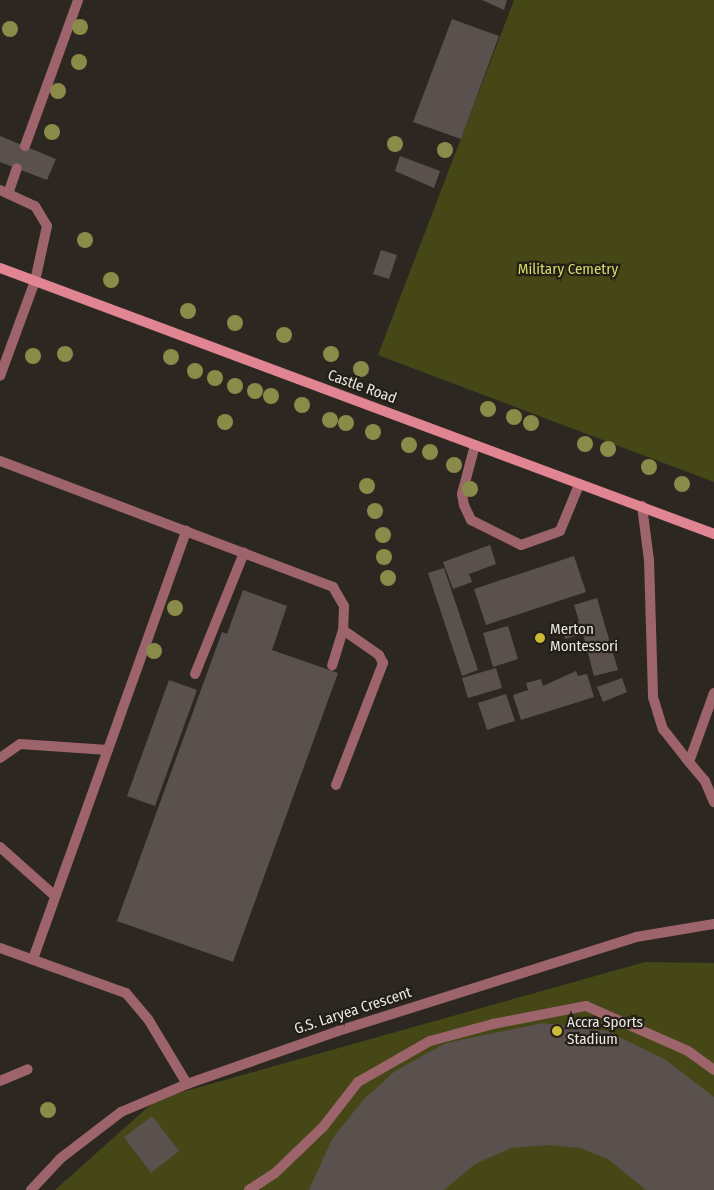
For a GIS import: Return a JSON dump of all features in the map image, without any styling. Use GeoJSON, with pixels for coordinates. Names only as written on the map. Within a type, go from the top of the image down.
{"type":"FeatureCollection","features":[{"type":"Feature","properties":{"kind":"main road","name":"Castle Road"},"geometry":{"type":"LineString","coordinates":[[0,268],[714,534]]}},
{"type":"Feature","properties":{"kind":"lane"},"geometry":{"type":"LineString","coordinates":[[25,146],[78,0]]}},
{"type":"Feature","properties":{"kind":"lane"},"geometry":{"type":"LineString","coordinates":[[0,376],[35,281],[47,226],[35,206],[4,190],[17,168]]}},
{"type":"Feature","properties":{"kind":"lane"},"geometry":{"type":"LineString","coordinates":[[475,446],[462,494],[464,505],[472,520],[521,545],[560,531],[579,485]]}},
{"type":"Feature","properties":{"kind":"lane"},"geometry":{"type":"LineString","coordinates":[[0,461],[186,530],[333,588],[344,606],[343,630],[332,665]]}},
{"type":"Feature","properties":{"kind":"lane"},"geometry":{"type":"LineString","coordinates":[[642,506],[649,560],[653,697],[663,729],[705,781],[714,802]]}},
{"type":"Feature","properties":{"kind":"lane"},"geometry":{"type":"LineString","coordinates":[[33,960],[186,530]]}},
{"type":"Feature","properties":{"kind":"lane"},"geometry":{"type":"LineString","coordinates":[[195,674],[244,553]]}},
{"type":"Feature","properties":{"kind":"lane"},"geometry":{"type":"LineString","coordinates":[[336,785],[382,664],[379,656],[343,630]]}},
{"type":"Feature","properties":{"kind":"lane"},"geometry":{"type":"LineString","coordinates":[[689,762],[714,693]]}},
{"type":"Feature","properties":{"kind":"lane"},"geometry":{"type":"LineString","coordinates":[[0,758],[20,744],[108,750]]}},
{"type":"Feature","properties":{"kind":"lane"},"geometry":{"type":"LineString","coordinates":[[0,847],[55,896]]}},
{"type":"Feature","properties":{"kind":"lane","name":"G.S. Laryea Crescent"},"geometry":{"type":"LineString","coordinates":[[31,1190],[61,1158],[122,1112],[187,1084],[338,1031],[636,937],[714,924]]}},
{"type":"Feature","properties":{"kind":"lane"},"geometry":{"type":"LineString","coordinates":[[0,948],[126,993],[148,1019],[187,1084]]}},
{"type":"Feature","properties":{"kind":"lane"},"geometry":{"type":"LineString","coordinates":[[249,1190],[274,1174],[323,1127],[358,1082],[430,1041],[493,1024],[586,1006],[688,1050],[714,1070]]}},
{"type":"Feature","properties":{"kind":"lane"},"geometry":{"type":"LineString","coordinates":[[0,1081],[28,1069]]}},
{"type":"Feature","properties":{"kind":"green space","name":"Military Cemetry"},"geometry":{"type":"Polygon","coordinates":[[[514,0],[714,0],[714,482],[378,355],[514,0]]]}},
{"type":"Feature","properties":{"kind":"green space","name":"Accra Sports Stadium"},"geometry":{"type":"Polygon","coordinates":[[[645,962],[714,963],[714,1190],[55,1190],[157,1099],[645,962]]]}},
{"type":"Feature","properties":{"kind":"building"},"geometry":{"type":"Polygon","coordinates":[[[482,0],[507,0],[504,10],[482,0]]]}},
{"type":"Feature","properties":{"kind":"building"},"geometry":{"type":"Polygon","coordinates":[[[452,19],[499,36],[461,139],[413,122],[452,19]]]}},
{"type":"Feature","properties":{"kind":"building"},"geometry":{"type":"Polygon","coordinates":[[[0,136],[56,159],[47,180],[0,162],[0,136]]]}},
{"type":"Feature","properties":{"kind":"building"},"geometry":{"type":"Polygon","coordinates":[[[400,156],[440,171],[434,188],[395,171],[400,156]]]}},
{"type":"Feature","properties":{"kind":"building"},"geometry":{"type":"Polygon","coordinates":[[[381,250],[397,255],[389,279],[373,274],[381,250]]]}},
{"type":"Feature","properties":{"kind":"building"},"geometry":{"type":"Polygon","coordinates":[[[490,545],[496,564],[469,574],[472,582],[453,589],[443,562],[490,545]]]}},
{"type":"Feature","properties":{"kind":"building"},"geometry":{"type":"Polygon","coordinates":[[[574,556],[586,592],[486,625],[474,589],[574,556]]]}},
{"type":"Feature","properties":{"kind":"building"},"geometry":{"type":"Polygon","coordinates":[[[444,568],[478,670],[462,676],[428,573],[444,568]]]}},
{"type":"Feature","properties":{"kind":"building"},"geometry":{"type":"Polygon","coordinates":[[[243,590],[287,606],[272,650],[338,673],[233,962],[117,921],[222,632],[227,634],[243,590]]]}},
{"type":"Feature","properties":{"kind":"building"},"geometry":{"type":"Polygon","coordinates":[[[597,598],[618,670],[594,676],[583,634],[565,639],[562,626],[579,621],[574,605],[597,598]]]}},
{"type":"Feature","properties":{"kind":"building"},"geometry":{"type":"Polygon","coordinates":[[[508,626],[518,659],[493,667],[483,633],[508,626]]]}},
{"type":"Feature","properties":{"kind":"building"},"geometry":{"type":"Polygon","coordinates":[[[496,668],[502,688],[468,698],[462,678],[496,668]]]}},
{"type":"Feature","properties":{"kind":"building"},"geometry":{"type":"Polygon","coordinates":[[[576,671],[578,676],[587,674],[594,697],[521,720],[513,695],[528,690],[526,683],[541,679],[543,686],[576,671]]]}},
{"type":"Feature","properties":{"kind":"building"},"geometry":{"type":"Polygon","coordinates":[[[622,678],[627,692],[603,702],[597,687],[622,678]]]}},
{"type":"Feature","properties":{"kind":"building"},"geometry":{"type":"Polygon","coordinates":[[[169,680],[197,690],[155,806],[127,796],[169,680]]]}},
{"type":"Feature","properties":{"kind":"building"},"geometry":{"type":"Polygon","coordinates":[[[506,694],[515,721],[487,730],[478,703],[506,694]]]}},
{"type":"Feature","properties":{"kind":"building"},"geometry":{"type":"Polygon","coordinates":[[[543,1023],[607,1031],[666,1060],[714,1097],[714,1190],[646,1190],[608,1159],[580,1148],[548,1145],[511,1148],[475,1164],[444,1190],[309,1190],[332,1139],[364,1099],[395,1071],[446,1043],[543,1023]]]}},
{"type":"Feature","properties":{"kind":"building"},"geometry":{"type":"Polygon","coordinates":[[[152,1116],[179,1151],[151,1173],[124,1137],[152,1116]]]}},
{"type":"Feature","properties":{"kind":"place","name":"Merton Montessori"},"geometry":{"type":"Point","coordinates":[540,638]}},
{"type":"Feature","properties":{"kind":"place","name":"Accra Sports Stadium"},"geometry":{"type":"Point","coordinates":[557,1031]}}]}
